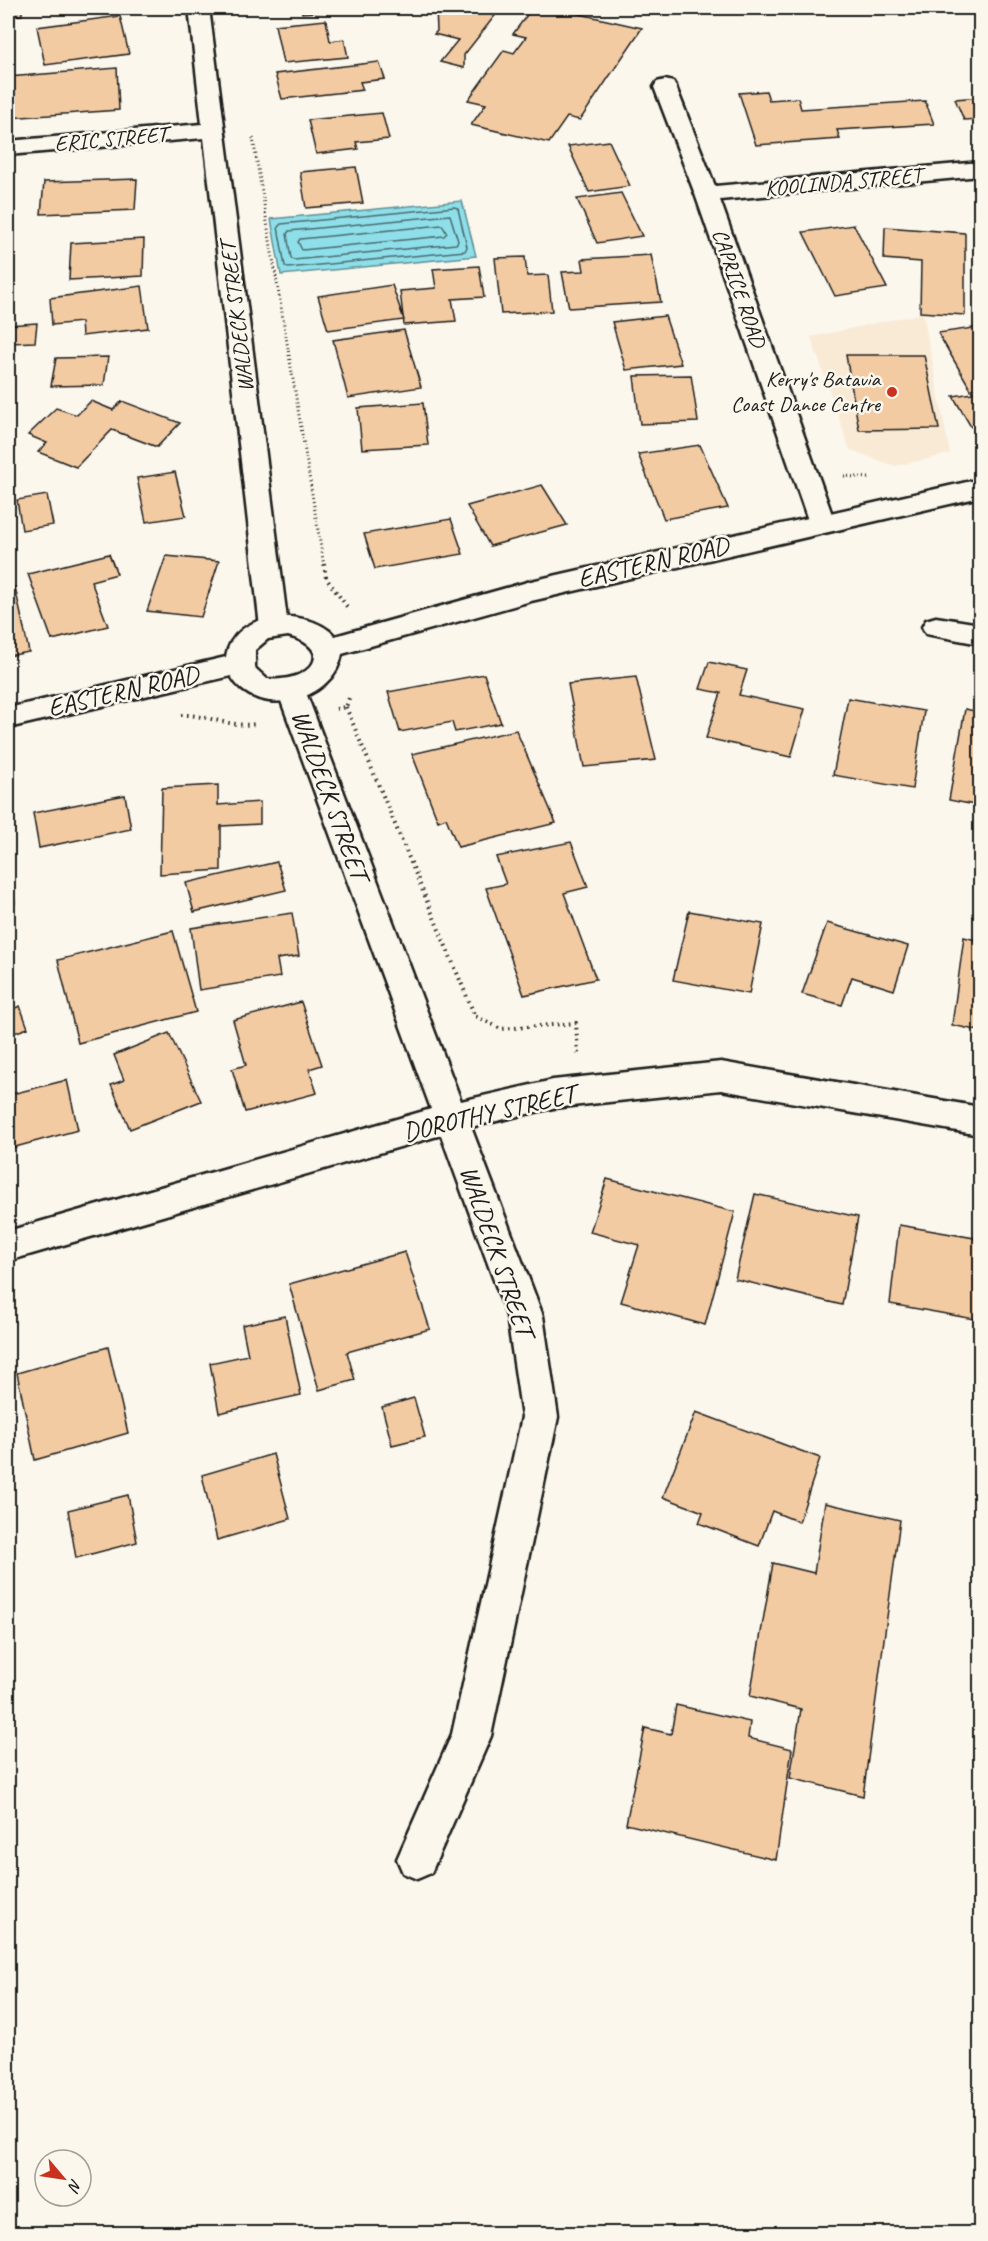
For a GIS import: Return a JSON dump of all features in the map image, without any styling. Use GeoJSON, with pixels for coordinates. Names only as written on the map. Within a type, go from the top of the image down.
{"type":"FeatureCollection","features":[{"type":"Feature","properties":{"kind":"street","name":"WALDECK STREET"},"geometry":{"type":"LineString","coordinates":[[200,8],[274,627]]}},
{"type":"Feature","properties":{"kind":"street","name":"CAPRICE ROAD"},"geometry":{"type":"LineString","coordinates":[[664,87],[706,194],[822,523]]}},
{"type":"Feature","properties":{"kind":"street","name":"ERIC STREET"},"geometry":{"type":"LineString","coordinates":[[8,148],[215,130]]}},
{"type":"Feature","properties":{"kind":"street","name":"KOOLINDA STREET"},"geometry":{"type":"LineString","coordinates":[[706,194],[981,170]]}},
{"type":"Feature","properties":{"kind":"street","name":"EASTERN ROAD"},"geometry":{"type":"LineString","coordinates":[[328,648],[531,591],[981,488]]}},
{"type":"Feature","properties":{"kind":"street"},"geometry":{"type":"LineString","coordinates":[[274,627],[301,627],[313,632],[328,648],[330,659],[318,679],[291,690],[262,688],[250,682],[242,674],[238,664],[239,654],[251,637],[274,627]]}},
{"type":"Feature","properties":{"kind":"street"},"geometry":{"type":"LineString","coordinates":[[936,627],[981,634]]}},
{"type":"Feature","properties":{"kind":"street","name":"EASTERN ROAD"},"geometry":{"type":"LineString","coordinates":[[8,718],[238,664]]}},
{"type":"Feature","properties":{"kind":"street","name":"WALDECK STREET"},"geometry":{"type":"LineString","coordinates":[[291,690],[525,1316],[540,1417],[471,1736],[417,1859]]}},
{"type":"Feature","properties":{"kind":"street","name":"DOROTHY STREET"},"geometry":{"type":"LineString","coordinates":[[8,1245],[450,1118],[553,1094],[721,1076],[981,1121]]}},
{"type":"Feature","properties":{"kind":"path"},"geometry":{"type":"LineString","coordinates":[[253,136],[326,579],[329,585],[343,594],[349,612]]}},
{"type":"Feature","properties":{"kind":"path"},"geometry":{"type":"LineString","coordinates":[[346,707],[475,1016],[501,1029],[576,1023]]}},
{"type":"Feature","properties":{"kind":"shaded area"},"geometry":{"type":"Polygon","coordinates":[[[923,313],[950,454],[895,466],[850,450],[811,337],[923,313]]]}},
{"type":"Feature","properties":{"kind":"water"},"geometry":{"type":"Polygon","coordinates":[[[462,201],[476,256],[281,275],[271,219],[462,201]]]}},
{"type":"Feature","properties":{"kind":"building"},"geometry":{"type":"Polygon","coordinates":[[[8,8],[22,8],[22,15],[8,16],[8,8]]]}},
{"type":"Feature","properties":{"kind":"building"},"geometry":{"type":"Polygon","coordinates":[[[301,8],[360,8],[361,9],[302,13],[301,8]]]}},
{"type":"Feature","properties":{"kind":"building"},"geometry":{"type":"Polygon","coordinates":[[[436,8],[497,8],[497,13],[464,55],[464,68],[440,62],[458,40],[434,34],[437,31],[436,8]]]}},
{"type":"Feature","properties":{"kind":"building"},"geometry":{"type":"Polygon","coordinates":[[[532,8],[553,8],[642,28],[580,120],[567,117],[549,143],[471,125],[486,104],[468,100],[504,50],[514,53],[526,37],[513,34],[532,8]]]}},
{"type":"Feature","properties":{"kind":"building"},"geometry":{"type":"Polygon","coordinates":[[[120,16],[129,54],[45,65],[37,27],[120,16]]]}},
{"type":"Feature","properties":{"kind":"building"},"geometry":{"type":"Polygon","coordinates":[[[326,20],[330,41],[344,39],[348,57],[283,63],[275,25],[326,20]]]}},
{"type":"Feature","properties":{"kind":"building"},"geometry":{"type":"Polygon","coordinates":[[[379,62],[385,79],[360,82],[363,90],[282,99],[275,74],[379,62]]]}},
{"type":"Feature","properties":{"kind":"building"},"geometry":{"type":"Polygon","coordinates":[[[117,68],[119,110],[8,118],[8,77],[117,68]]]}},
{"type":"Feature","properties":{"kind":"building"},"geometry":{"type":"Polygon","coordinates":[[[766,91],[769,100],[798,98],[801,109],[925,101],[934,124],[837,130],[840,139],[756,145],[739,93],[766,91]]]}},
{"type":"Feature","properties":{"kind":"building"},"geometry":{"type":"Polygon","coordinates":[[[980,97],[980,119],[964,120],[955,99],[980,97]]]}},
{"type":"Feature","properties":{"kind":"building"},"geometry":{"type":"Polygon","coordinates":[[[382,113],[389,139],[356,142],[358,149],[316,154],[308,120],[382,113]]]}},
{"type":"Feature","properties":{"kind":"building"},"geometry":{"type":"Polygon","coordinates":[[[609,141],[630,186],[589,192],[568,146],[609,141]]]}},
{"type":"Feature","properties":{"kind":"building"},"geometry":{"type":"Polygon","coordinates":[[[356,167],[363,203],[306,208],[300,172],[356,167]]]}},
{"type":"Feature","properties":{"kind":"building"},"geometry":{"type":"Polygon","coordinates":[[[137,179],[135,210],[41,214],[44,182],[137,179]]]}},
{"type":"Feature","properties":{"kind":"building"},"geometry":{"type":"Polygon","coordinates":[[[621,193],[642,236],[597,243],[577,199],[621,193]]]}},
{"type":"Feature","properties":{"kind":"building"},"geometry":{"type":"Polygon","coordinates":[[[854,225],[887,288],[835,296],[803,232],[854,225]]]}},
{"type":"Feature","properties":{"kind":"building"},"geometry":{"type":"Polygon","coordinates":[[[885,227],[965,233],[965,315],[920,312],[921,262],[884,259],[885,227]]]}},
{"type":"Feature","properties":{"kind":"building"},"geometry":{"type":"Polygon","coordinates":[[[144,239],[143,276],[69,280],[71,243],[144,239]]]}},
{"type":"Feature","properties":{"kind":"building"},"geometry":{"type":"Polygon","coordinates":[[[651,255],[661,302],[569,308],[562,272],[584,271],[582,259],[651,255]]]}},
{"type":"Feature","properties":{"kind":"building"},"geometry":{"type":"Polygon","coordinates":[[[525,257],[527,276],[548,275],[552,311],[501,314],[495,258],[525,257]]]}},
{"type":"Feature","properties":{"kind":"building"},"geometry":{"type":"Polygon","coordinates":[[[479,266],[484,297],[452,299],[456,321],[404,325],[400,291],[436,288],[433,269],[479,266]]]}},
{"type":"Feature","properties":{"kind":"building"},"geometry":{"type":"Polygon","coordinates":[[[392,285],[404,320],[328,330],[318,296],[392,285]]]}},
{"type":"Feature","properties":{"kind":"building"},"geometry":{"type":"Polygon","coordinates":[[[142,286],[148,328],[82,336],[81,322],[52,325],[50,298],[142,286]]]}},
{"type":"Feature","properties":{"kind":"building"},"geometry":{"type":"Polygon","coordinates":[[[665,316],[681,364],[626,370],[612,322],[665,316]]]}},
{"type":"Feature","properties":{"kind":"building"},"geometry":{"type":"Polygon","coordinates":[[[37,323],[35,342],[8,343],[8,325],[37,323]]]}},
{"type":"Feature","properties":{"kind":"building"},"geometry":{"type":"Polygon","coordinates":[[[980,327],[980,425],[971,427],[953,396],[973,393],[938,333],[980,327]]]}},
{"type":"Feature","properties":{"kind":"building"},"geometry":{"type":"Polygon","coordinates":[[[404,330],[421,387],[348,398],[333,340],[404,330]]]}},
{"type":"Feature","properties":{"kind":"building","name":"Kerry's Batavia Coast Dance Centre"},"geometry":{"type":"Polygon","coordinates":[[[846,355],[924,355],[939,429],[859,430],[846,355]]]}},
{"type":"Feature","properties":{"kind":"building"},"geometry":{"type":"Polygon","coordinates":[[[108,357],[104,385],[51,386],[56,358],[108,357]]]}},
{"type":"Feature","properties":{"kind":"building"},"geometry":{"type":"Polygon","coordinates":[[[691,375],[698,422],[640,424],[634,376],[691,375]]]}},
{"type":"Feature","properties":{"kind":"building"},"geometry":{"type":"Polygon","coordinates":[[[91,401],[113,410],[122,401],[180,423],[157,447],[112,430],[76,467],[38,452],[47,443],[28,435],[56,408],[77,415],[91,401]]]}},
{"type":"Feature","properties":{"kind":"building"},"geometry":{"type":"Polygon","coordinates":[[[423,403],[428,445],[362,449],[358,408],[423,403]]]}},
{"type":"Feature","properties":{"kind":"building"},"geometry":{"type":"Polygon","coordinates":[[[700,445],[728,508],[664,519],[638,454],[700,445]]]}},
{"type":"Feature","properties":{"kind":"building"},"geometry":{"type":"Polygon","coordinates":[[[175,472],[186,516],[146,522],[137,478],[175,472]]]}},
{"type":"Feature","properties":{"kind":"building"},"geometry":{"type":"Polygon","coordinates":[[[542,485],[567,525],[490,546],[467,506],[542,485]]]}},
{"type":"Feature","properties":{"kind":"building"},"geometry":{"type":"Polygon","coordinates":[[[47,495],[53,525],[22,530],[17,500],[47,495]]]}},
{"type":"Feature","properties":{"kind":"building"},"geometry":{"type":"Polygon","coordinates":[[[451,519],[463,554],[375,569],[364,534],[451,519]]]}},
{"type":"Feature","properties":{"kind":"building"},"geometry":{"type":"Polygon","coordinates":[[[109,554],[117,574],[91,581],[108,626],[52,640],[28,574],[109,554]]]}},
{"type":"Feature","properties":{"kind":"building"},"geometry":{"type":"Polygon","coordinates":[[[166,556],[219,561],[201,617],[147,611],[166,556]]]}},
{"type":"Feature","properties":{"kind":"building"},"geometry":{"type":"Polygon","coordinates":[[[15,587],[29,652],[8,656],[8,589],[15,587]]]}},
{"type":"Feature","properties":{"kind":"building"},"geometry":{"type":"Polygon","coordinates":[[[709,662],[747,670],[739,695],[805,709],[791,757],[706,738],[721,693],[700,689],[709,662]]]}},
{"type":"Feature","properties":{"kind":"building"},"geometry":{"type":"Polygon","coordinates":[[[484,674],[501,723],[455,732],[452,722],[400,732],[388,692],[484,674]]]}},
{"type":"Feature","properties":{"kind":"building"},"geometry":{"type":"Polygon","coordinates":[[[636,677],[656,760],[584,767],[568,684],[636,677]]]}},
{"type":"Feature","properties":{"kind":"building"},"geometry":{"type":"Polygon","coordinates":[[[848,698],[924,711],[912,789],[833,775],[848,698]]]}},
{"type":"Feature","properties":{"kind":"building"},"geometry":{"type":"Polygon","coordinates":[[[965,709],[980,712],[980,806],[949,800],[965,709]]]}},
{"type":"Feature","properties":{"kind":"building"},"geometry":{"type":"Polygon","coordinates":[[[516,730],[556,823],[458,847],[446,818],[438,821],[412,754],[516,730]]]}},
{"type":"Feature","properties":{"kind":"building"},"geometry":{"type":"Polygon","coordinates":[[[218,785],[218,805],[260,802],[260,824],[221,826],[221,870],[160,874],[162,788],[218,785]]]}},
{"type":"Feature","properties":{"kind":"building"},"geometry":{"type":"Polygon","coordinates":[[[125,795],[131,829],[39,848],[33,813],[125,795]]]}},
{"type":"Feature","properties":{"kind":"building"},"geometry":{"type":"Polygon","coordinates":[[[571,842],[588,887],[564,893],[596,979],[524,995],[486,888],[506,884],[496,857],[571,842]]]}},
{"type":"Feature","properties":{"kind":"building"},"geometry":{"type":"Polygon","coordinates":[[[8,858],[15,903],[8,904],[8,858]]]}},
{"type":"Feature","properties":{"kind":"building"},"geometry":{"type":"Polygon","coordinates":[[[277,862],[286,890],[194,912],[186,883],[277,862]]]}},
{"type":"Feature","properties":{"kind":"building"},"geometry":{"type":"Polygon","coordinates":[[[689,911],[763,924],[749,994],[673,980],[689,911]]]}},
{"type":"Feature","properties":{"kind":"building"},"geometry":{"type":"Polygon","coordinates":[[[292,913],[299,956],[277,959],[280,977],[199,990],[191,928],[292,913]]]}},
{"type":"Feature","properties":{"kind":"building"},"geometry":{"type":"Polygon","coordinates":[[[827,923],[908,946],[894,990],[852,977],[842,1005],[802,994],[827,923]]]}},
{"type":"Feature","properties":{"kind":"building"},"geometry":{"type":"Polygon","coordinates":[[[173,931],[196,1012],[78,1043],[58,960],[173,931]]]}},
{"type":"Feature","properties":{"kind":"building"},"geometry":{"type":"Polygon","coordinates":[[[964,937],[980,941],[980,1031],[952,1025],[964,937]]]}},
{"type":"Feature","properties":{"kind":"building"},"geometry":{"type":"Polygon","coordinates":[[[301,1002],[322,1065],[309,1069],[317,1093],[245,1112],[232,1069],[246,1065],[233,1020],[301,1002]]]}},
{"type":"Feature","properties":{"kind":"building"},"geometry":{"type":"Polygon","coordinates":[[[20,1006],[28,1028],[8,1035],[8,1011],[20,1006]]]}},
{"type":"Feature","properties":{"kind":"building"},"geometry":{"type":"Polygon","coordinates":[[[169,1033],[201,1101],[130,1129],[111,1085],[124,1080],[114,1055],[169,1033]]]}},
{"type":"Feature","properties":{"kind":"building"},"geometry":{"type":"Polygon","coordinates":[[[67,1080],[78,1130],[8,1149],[8,1095],[67,1080]]]}},
{"type":"Feature","properties":{"kind":"building"},"geometry":{"type":"Polygon","coordinates":[[[607,1179],[735,1212],[705,1325],[621,1302],[639,1245],[590,1232],[607,1179]]]}},
{"type":"Feature","properties":{"kind":"building"},"geometry":{"type":"Polygon","coordinates":[[[755,1194],[858,1217],[842,1305],[735,1279],[755,1194]]]}},
{"type":"Feature","properties":{"kind":"building"},"geometry":{"type":"Polygon","coordinates":[[[899,1225],[980,1239],[980,1320],[890,1304],[899,1225]]]}},
{"type":"Feature","properties":{"kind":"building"},"geometry":{"type":"Polygon","coordinates":[[[405,1252],[430,1329],[347,1352],[355,1380],[319,1390],[289,1284],[405,1252]]]}},
{"type":"Feature","properties":{"kind":"building"},"geometry":{"type":"Polygon","coordinates":[[[285,1316],[301,1395],[219,1413],[210,1363],[248,1355],[242,1325],[285,1316]]]}},
{"type":"Feature","properties":{"kind":"building"},"geometry":{"type":"Polygon","coordinates":[[[108,1347],[128,1433],[35,1460],[17,1373],[108,1347]]]}},
{"type":"Feature","properties":{"kind":"building"},"geometry":{"type":"Polygon","coordinates":[[[414,1398],[425,1437],[392,1445],[382,1407],[414,1398]]]}},
{"type":"Feature","properties":{"kind":"building"},"geometry":{"type":"Polygon","coordinates":[[[696,1412],[820,1458],[799,1522],[772,1511],[759,1546],[699,1523],[703,1512],[663,1497],[696,1412]]]}},
{"type":"Feature","properties":{"kind":"building"},"geometry":{"type":"Polygon","coordinates":[[[273,1454],[290,1519],[217,1540],[202,1475],[273,1454]]]}},
{"type":"Feature","properties":{"kind":"building"},"geometry":{"type":"Polygon","coordinates":[[[128,1495],[137,1542],[76,1558],[68,1510],[128,1495]]]}},
{"type":"Feature","properties":{"kind":"building"},"geometry":{"type":"Polygon","coordinates":[[[825,1503],[900,1520],[863,1796],[790,1778],[801,1709],[750,1696],[773,1563],[814,1573],[825,1503]]]}},
{"type":"Feature","properties":{"kind":"building"},"geometry":{"type":"Polygon","coordinates":[[[676,1705],[750,1722],[748,1738],[792,1749],[776,1860],[626,1824],[645,1728],[671,1734],[676,1705]]]}},
{"type":"Feature","properties":{"kind":"place","name":"Kerry's Batavia Coast Dance Centre"},"geometry":{"type":"Point","coordinates":[892,392]}}]}
